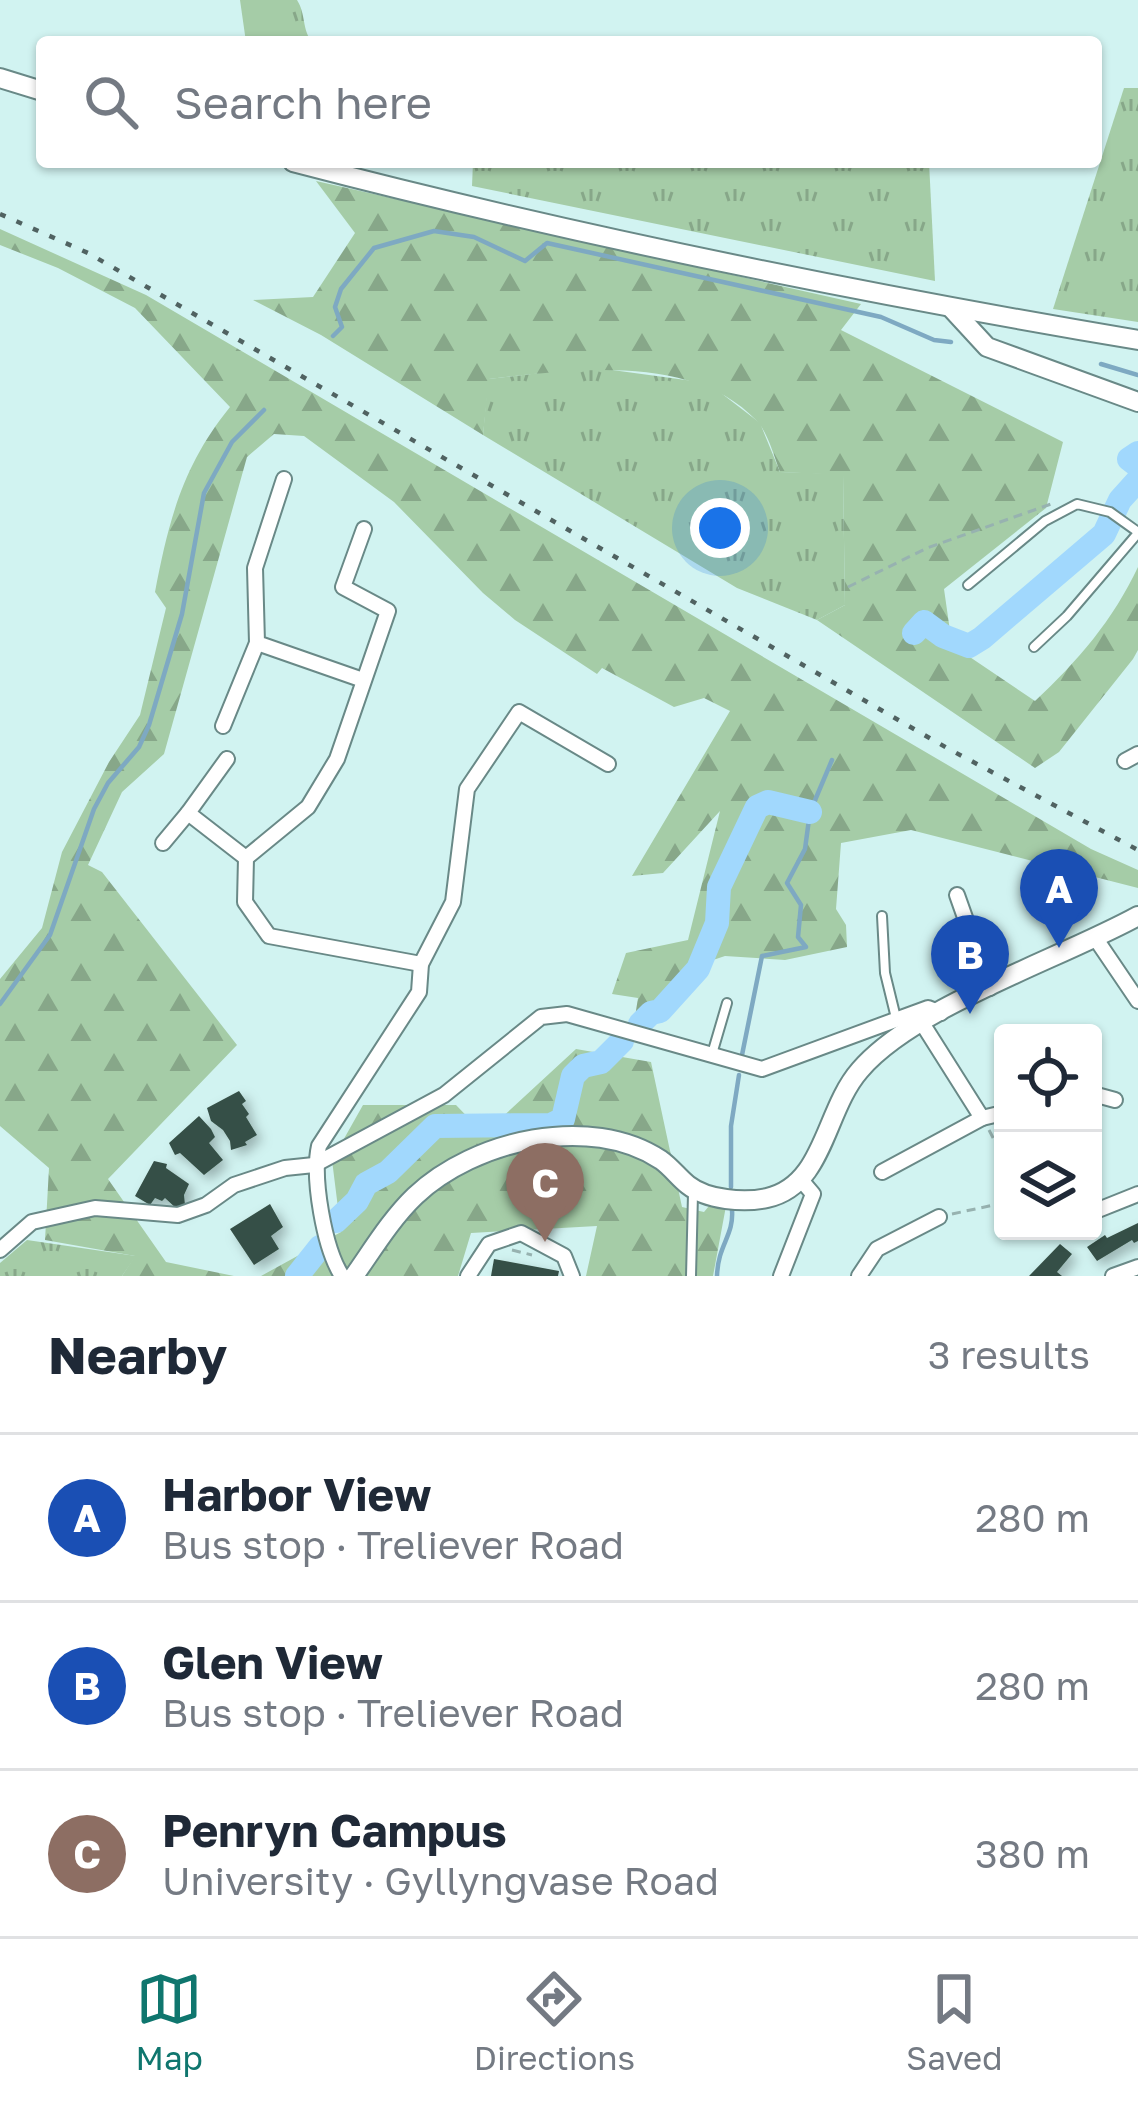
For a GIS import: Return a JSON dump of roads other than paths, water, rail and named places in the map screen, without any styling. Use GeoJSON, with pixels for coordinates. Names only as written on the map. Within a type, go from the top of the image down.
{"type":"FeatureCollection","features":[{"type":"Feature","properties":{"kind":"street"},"geometry":{"type":"LineString","coordinates":[[0,78],[36,90]]}},
{"type":"Feature","properties":{"kind":"street"},"geometry":{"type":"LineString","coordinates":[[317,168],[712,261],[1138,340]]}},
{"type":"Feature","properties":{"kind":"street"},"geometry":{"type":"LineString","coordinates":[[952,309],[987,347],[1138,402]]}},
{"type":"Feature","properties":{"kind":"street"},"geometry":{"type":"LineString","coordinates":[[223,726],[256,643],[255,568],[284,479]]}},
{"type":"Feature","properties":{"kind":"street"},"geometry":{"type":"LineString","coordinates":[[364,529],[343,587],[388,611],[337,758],[308,807],[246,858],[245,902],[269,936],[421,964]]}},
{"type":"Feature","properties":{"kind":"street"},"geometry":{"type":"LineString","coordinates":[[256,643],[363,680]]}},
{"type":"Feature","properties":{"kind":"street"},"geometry":{"type":"LineString","coordinates":[[342,1276],[333,1261],[314,1166],[319,1145],[418,992],[421,964],[453,902],[467,788],[519,712],[608,764]]}},
{"type":"Feature","properties":{"kind":"street"},"geometry":{"type":"LineString","coordinates":[[164,843],[227,759]]}},
{"type":"Feature","properties":{"kind":"street"},"geometry":{"type":"LineString","coordinates":[[188,813],[246,858]]}},
{"type":"Feature","properties":{"kind":"street"},"geometry":{"type":"LineString","coordinates":[[957,895],[990,988]]}},
{"type":"Feature","properties":{"kind":"street"},"geometry":{"type":"LineString","coordinates":[[354,1276],[416,1195],[444,1173],[524,1142],[570,1136],[623,1142],[661,1160],[693,1189],[714,1196],[766,1199],[802,1180],[812,1168],[844,1091],[879,1051],[940,1013],[1138,916]]}},
{"type":"Feature","properties":{"kind":"street"},"geometry":{"type":"LineString","coordinates":[[1096,939],[1138,1001]]}},
{"type":"Feature","properties":{"kind":"street"},"geometry":{"type":"LineString","coordinates":[[0,1250],[32,1222],[95,1208],[178,1215],[206,1205],[234,1185],[285,1168],[314,1166],[444,1095],[541,1017],[567,1014],[762,1070],[928,1008],[940,1013]]}},
{"type":"Feature","properties":{"kind":"street"},"geometry":{"type":"LineString","coordinates":[[922,1023],[982,1118]]}},
{"type":"Feature","properties":{"kind":"street"},"geometry":{"type":"LineString","coordinates":[[1102,1096],[1115,1100]]}},
{"type":"Feature","properties":{"kind":"street"},"geometry":{"type":"LineString","coordinates":[[882,1172],[994,1115]]}},
{"type":"Feature","properties":{"kind":"street"},"geometry":{"type":"LineString","coordinates":[[781,1276],[812,1194],[802,1180]]}},
{"type":"Feature","properties":{"kind":"street"},"geometry":{"type":"LineString","coordinates":[[1102,1208],[1138,1194]]}},
{"type":"Feature","properties":{"kind":"street"},"geometry":{"type":"LineString","coordinates":[[859,1276],[877,1249],[939,1216]]}},
{"type":"Feature","properties":{"kind":"street"},"geometry":{"type":"LineString","coordinates":[[468,1276],[489,1244],[520,1233],[564,1256],[570,1270]]}},
{"type":"Feature","properties":{"kind":"street"},"geometry":{"type":"LineString","coordinates":[[1114,1276],[1138,1267]]}},
{"type":"Feature","properties":{"kind":"lane"},"geometry":{"type":"LineString","coordinates":[[968,585],[1045,521],[1077,504],[1114,515],[1138,532],[1067,616],[1034,646]]}},
{"type":"Feature","properties":{"kind":"lane"},"geometry":{"type":"LineString","coordinates":[[882,916],[885,973],[896,1020]]}},
{"type":"Feature","properties":{"kind":"lane"},"geometry":{"type":"LineString","coordinates":[[712,1055],[728,1004]]}},
{"type":"Feature","properties":{"kind":"lane"},"geometry":{"type":"LineString","coordinates":[[691,1276],[693,1189]]}},
{"type":"Feature","properties":{"kind":"waterway"},"geometry":{"type":"LineString","coordinates":[[333,336],[342,327],[335,307],[341,289],[374,248],[434,231],[474,237],[525,261],[547,243],[881,317],[934,340],[951,342]]}},
{"type":"Feature","properties":{"kind":"waterway"},"geometry":{"type":"LineString","coordinates":[[1101,364],[1138,375]]}},
{"type":"Feature","properties":{"kind":"waterway"},"geometry":{"type":"LineString","coordinates":[[0,1004],[50,935],[94,809],[108,783],[139,747],[149,725],[182,614],[204,493],[232,442],[264,410]]}},
{"type":"Feature","properties":{"kind":"waterway"},"geometry":{"type":"LineString","coordinates":[[1138,453],[1129,459],[1138,466]]}},
{"type":"Feature","properties":{"kind":"waterway"},"geometry":{"type":"LineString","coordinates":[[914,633],[924,622],[969,646],[982,638],[1104,534],[1120,500],[1138,480]]}},
{"type":"Feature","properties":{"kind":"waterway"},"geometry":{"type":"LineString","coordinates":[[742,1055],[762,956],[806,947],[798,937],[801,905],[787,883],[805,849],[810,812],[832,760]]}},
{"type":"Feature","properties":{"kind":"waterway"},"geometry":{"type":"LineString","coordinates":[[640,1024],[660,1011],[698,969],[717,923],[719,887],[757,807],[768,802],[810,812]]}},
{"type":"Feature","properties":{"kind":"waterway"},"geometry":{"type":"LineString","coordinates":[[336,1221],[357,1201],[366,1184],[388,1172],[435,1126],[551,1125],[563,1119],[573,1076],[583,1066],[601,1062],[622,1041]]}},
{"type":"Feature","properties":{"kind":"waterway"},"geometry":{"type":"LineString","coordinates":[[731,1187],[731,1126],[739,1075]]}},
{"type":"Feature","properties":{"kind":"waterway"},"geometry":{"type":"LineString","coordinates":[[717,1276],[732,1210]]}},
{"type":"Feature","properties":{"kind":"waterway"},"geometry":{"type":"LineString","coordinates":[[297,1276],[320,1247]]}},
{"type":"Feature","properties":{"kind":"railway"},"geometry":{"type":"LineString","coordinates":[[0,214],[88,253],[947,748],[1138,850]]}},
{"type":"Feature","properties":{"kind":"place","name":"Harbor View"},"geometry":{"type":"Point","coordinates":[1059,948]}},
{"type":"Feature","properties":{"kind":"place","name":"Glen View"},"geometry":{"type":"Point","coordinates":[970,1014]}},
{"type":"Feature","properties":{"kind":"place","name":"Penryn Campus"},"geometry":{"type":"Point","coordinates":[545,1242]}}]}
